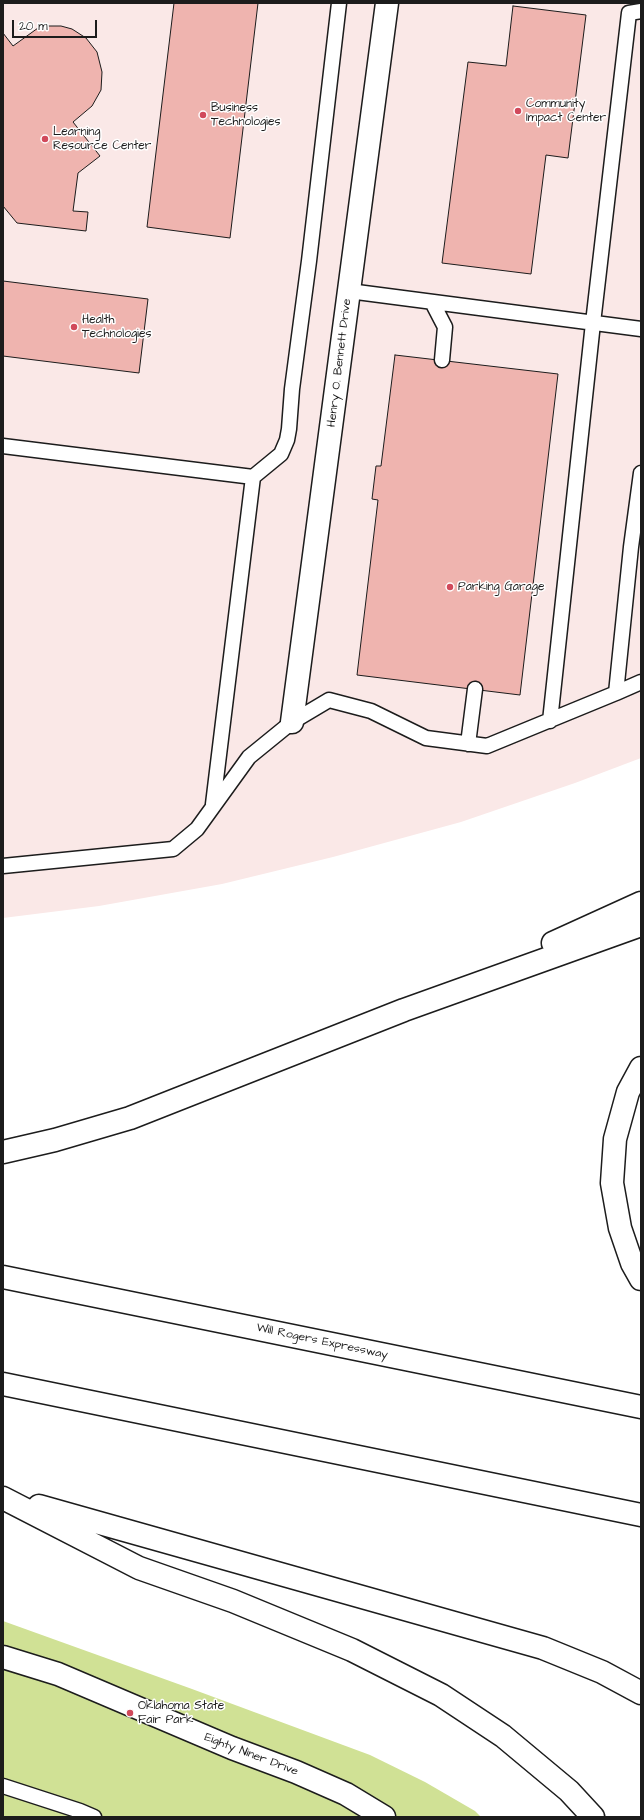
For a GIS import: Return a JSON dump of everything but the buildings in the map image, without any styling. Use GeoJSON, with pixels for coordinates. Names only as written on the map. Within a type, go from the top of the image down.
{"type":"FeatureCollection","features":[{"type":"Feature","properties":{"kind":"main road","name":"Henry O. Bennett Drive"},"geometry":{"type":"LineString","coordinates":[[292,722],[387,3]]}},
{"type":"Feature","properties":{"kind":"main road"},"geometry":{"type":"LineString","coordinates":[[404,1010],[641,903]]}},
{"type":"Feature","properties":{"kind":"main road"},"geometry":{"type":"LineString","coordinates":[[3,1152],[55,1140],[130,1118],[404,1010],[641,925]]}},
{"type":"Feature","properties":{"kind":"main road"},"geometry":{"type":"LineString","coordinates":[[641,1068],[628,1092],[615,1138],[612,1183],[620,1228],[632,1263],[641,1279]]}},
{"type":"Feature","properties":{"kind":"main road","name":"Will Rogers Expressway"},"geometry":{"type":"LineString","coordinates":[[3,1277],[641,1407]]}},
{"type":"Feature","properties":{"kind":"main road"},"geometry":{"type":"LineString","coordinates":[[3,1384],[641,1515]]}},
{"type":"Feature","properties":{"kind":"main road"},"geometry":{"type":"LineString","coordinates":[[3,1497],[543,1648],[602,1672],[641,1693]]}},
{"type":"Feature","properties":{"kind":"main road"},"geometry":{"type":"LineString","coordinates":[[3,1497],[139,1568],[233,1602],[352,1650],[441,1695],[503,1736],[569,1791],[593,1817]]}},
{"type":"Feature","properties":{"kind":"main road","name":"Eighty Niner Drive"},"geometry":{"type":"LineString","coordinates":[[3,1657],[58,1674],[189,1730],[296,1772],[346,1794],[384,1817]]}},
{"type":"Feature","properties":{"kind":"lane"},"geometry":{"type":"LineString","coordinates":[[213,806],[253,477],[281,454],[290,429],[292,389],[309,261],[339,3]]}},
{"type":"Feature","properties":{"kind":"lane"},"geometry":{"type":"LineString","coordinates":[[550,721],[593,323],[629,13],[641,11]]}},
{"type":"Feature","properties":{"kind":"lane"},"geometry":{"type":"LineString","coordinates":[[349,291],[641,329]]}},
{"type":"Feature","properties":{"kind":"lane"},"geometry":{"type":"LineString","coordinates":[[432,302],[444,326],[442,360]]}},
{"type":"Feature","properties":{"kind":"lane"},"geometry":{"type":"LineString","coordinates":[[3,446],[253,477]]}},
{"type":"Feature","properties":{"kind":"lane"},"geometry":{"type":"LineString","coordinates":[[616,693],[636,544],[641,473]]}},
{"type":"Feature","properties":{"kind":"lane"},"geometry":{"type":"LineString","coordinates":[[3,866],[173,849],[197,829],[249,757],[292,722],[329,700],[371,712],[426,738],[487,746],[641,682]]}},
{"type":"Feature","properties":{"kind":"lane"},"geometry":{"type":"LineString","coordinates":[[468,744],[475,689]]}},
{"type":"Feature","properties":{"kind":"lane"},"geometry":{"type":"LineString","coordinates":[[3,1786],[94,1817]]}},
{"type":"Feature","properties":{"kind":"shaded area"},"geometry":{"type":"Polygon","coordinates":[[[3,3],[641,3],[641,758],[575,783],[461,822],[333,857],[222,884],[99,906],[3,918],[3,3]]]}},
{"type":"Feature","properties":{"kind":"green space","name":"Oklahoma State Fair Park"},"geometry":{"type":"Polygon","coordinates":[[[3,1621],[370,1755],[425,1782],[475,1811],[481,1817],[3,1817],[3,1621]]]}},
{"type":"Feature","properties":{"kind":"place","name":"Community Impact Center"},"geometry":{"type":"Point","coordinates":[518,111]}},
{"type":"Feature","properties":{"kind":"place","name":"Business Technologies"},"geometry":{"type":"Point","coordinates":[203,115]}},
{"type":"Feature","properties":{"kind":"place","name":"Learning Resource Center"},"geometry":{"type":"Point","coordinates":[45,139]}},
{"type":"Feature","properties":{"kind":"place","name":"Health Technologies"},"geometry":{"type":"Point","coordinates":[74,327]}},
{"type":"Feature","properties":{"kind":"place","name":"Parking Garage"},"geometry":{"type":"Point","coordinates":[450,587]}},
{"type":"Feature","properties":{"kind":"place","name":"Oklahoma State Fair Park"},"geometry":{"type":"Point","coordinates":[130,1713]}}]}
